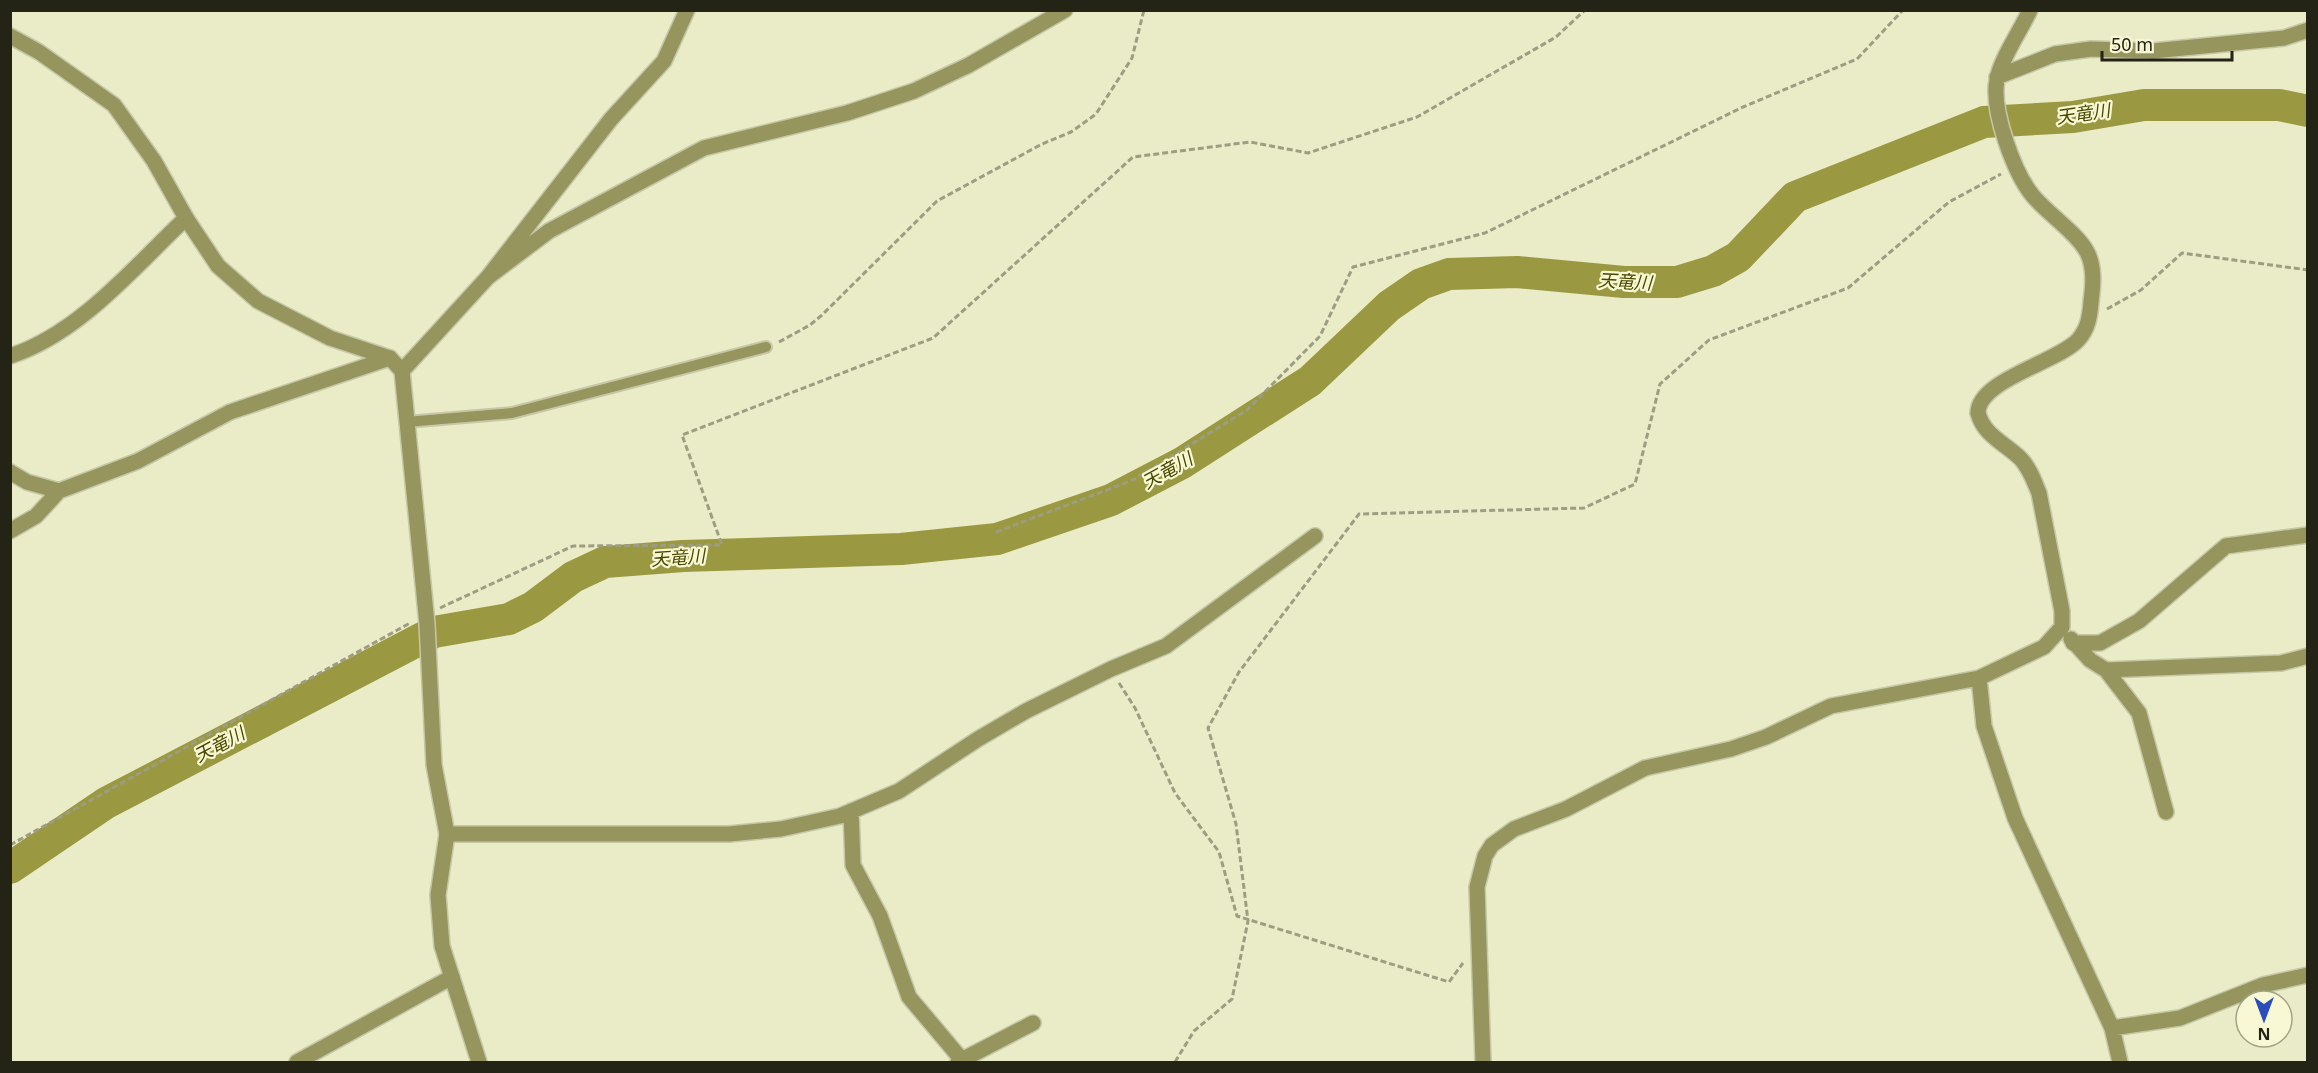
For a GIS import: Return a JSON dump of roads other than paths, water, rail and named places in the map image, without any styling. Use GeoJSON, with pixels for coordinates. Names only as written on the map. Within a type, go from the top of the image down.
{"type":"FeatureCollection","features":[{"type":"Feature","properties":{"kind":"street"},"geometry":{"type":"LineString","coordinates":[[402,371],[488,278],[611,119],[664,61],[687,10]]}},
{"type":"Feature","properties":{"kind":"street"},"geometry":{"type":"LineString","coordinates":[[488,278],[549,231],[704,148],[847,113],[914,92],[969,65],[1065,10]]}},
{"type":"Feature","properties":{"kind":"street"},"geometry":{"type":"LineString","coordinates":[[2030,10],[1997,77],[1996,101],[2014,161],[2032,195],[2087,252],[2092,270],[2089,319],[2083,333],[2071,346],[2010,377],[1982,400],[1978,406],[1980,421],[1987,431],[2021,459],[2032,475],[2039,493],[2062,611],[2062,627],[2073,643],[2090,660],[2106,670],[2139,713],[2166,812]]}},
{"type":"Feature","properties":{"kind":"street"},"geometry":{"type":"LineString","coordinates":[[1997,77],[2055,54],[2091,49],[2153,51],[2284,38],[2307,30]]}},
{"type":"Feature","properties":{"kind":"street"},"geometry":{"type":"LineString","coordinates":[[10,36],[39,52],[114,105],[154,161],[186,218],[218,266],[258,302],[330,338],[390,358],[402,371],[426,619],[434,765],[447,834],[438,895],[442,946],[479,1062]]}},
{"type":"Feature","properties":{"kind":"street"},"geometry":{"type":"LineString","coordinates":[[10,356],[23,352],[77,321],[186,218]]}},
{"type":"Feature","properties":{"kind":"street"},"geometry":{"type":"LineString","coordinates":[[10,531],[36,516],[59,492],[138,461],[230,412],[390,358]]}},
{"type":"Feature","properties":{"kind":"street"},"geometry":{"type":"LineString","coordinates":[[10,472],[27,482],[59,492]]}},
{"type":"Feature","properties":{"kind":"street"},"geometry":{"type":"LineString","coordinates":[[2073,643],[2100,643],[2139,621],[2226,546],[2307,535]]}},
{"type":"Feature","properties":{"kind":"street"},"geometry":{"type":"LineString","coordinates":[[447,834],[729,834],[781,829],[851,811],[899,791],[978,739],[1026,711],[1111,669],[1166,646],[1315,536]]}},
{"type":"Feature","properties":{"kind":"street"},"geometry":{"type":"LineString","coordinates":[[1482,1062],[1477,887],[1485,856],[1492,845],[1514,829],[1566,809],[1645,768],[1731,749],[1766,737],[1831,706],[1979,678],[2044,647],[2062,627]]}},
{"type":"Feature","properties":{"kind":"street"},"geometry":{"type":"LineString","coordinates":[[2106,670],[2281,663],[2307,656]]}},
{"type":"Feature","properties":{"kind":"street"},"geometry":{"type":"LineString","coordinates":[[1979,678],[1984,726],[2015,818],[2112,1028],[2120,1062]]}},
{"type":"Feature","properties":{"kind":"street"},"geometry":{"type":"LineString","coordinates":[[851,811],[853,865],[880,916],[909,997],[960,1061],[1033,1023]]}},
{"type":"Feature","properties":{"kind":"street"},"geometry":{"type":"LineString","coordinates":[[2112,1028],[2180,1018],[2263,985],[2307,975]]}},
{"type":"Feature","properties":{"kind":"street"},"geometry":{"type":"LineString","coordinates":[[297,1062],[452,976]]}},
{"type":"Feature","properties":{"kind":"lane"},"geometry":{"type":"LineString","coordinates":[[406,422],[512,413],[766,347]]}},
{"type":"Feature","properties":{"kind":"waterway","name":"天竜川"},"geometry":{"type":"LineString","coordinates":[[10,868],[106,803],[434,632],[509,619],[533,607],[573,577],[605,562],[683,556],[901,549],[997,539],[1111,500],[1182,463],[1310,381],[1389,306],[1421,284],[1449,274],[1517,272],[1624,282],[1677,282],[1713,271],[1738,257],[1795,197],[1984,122],[2073,117],[2144,105],[2279,105],[2308,111]]}}]}
